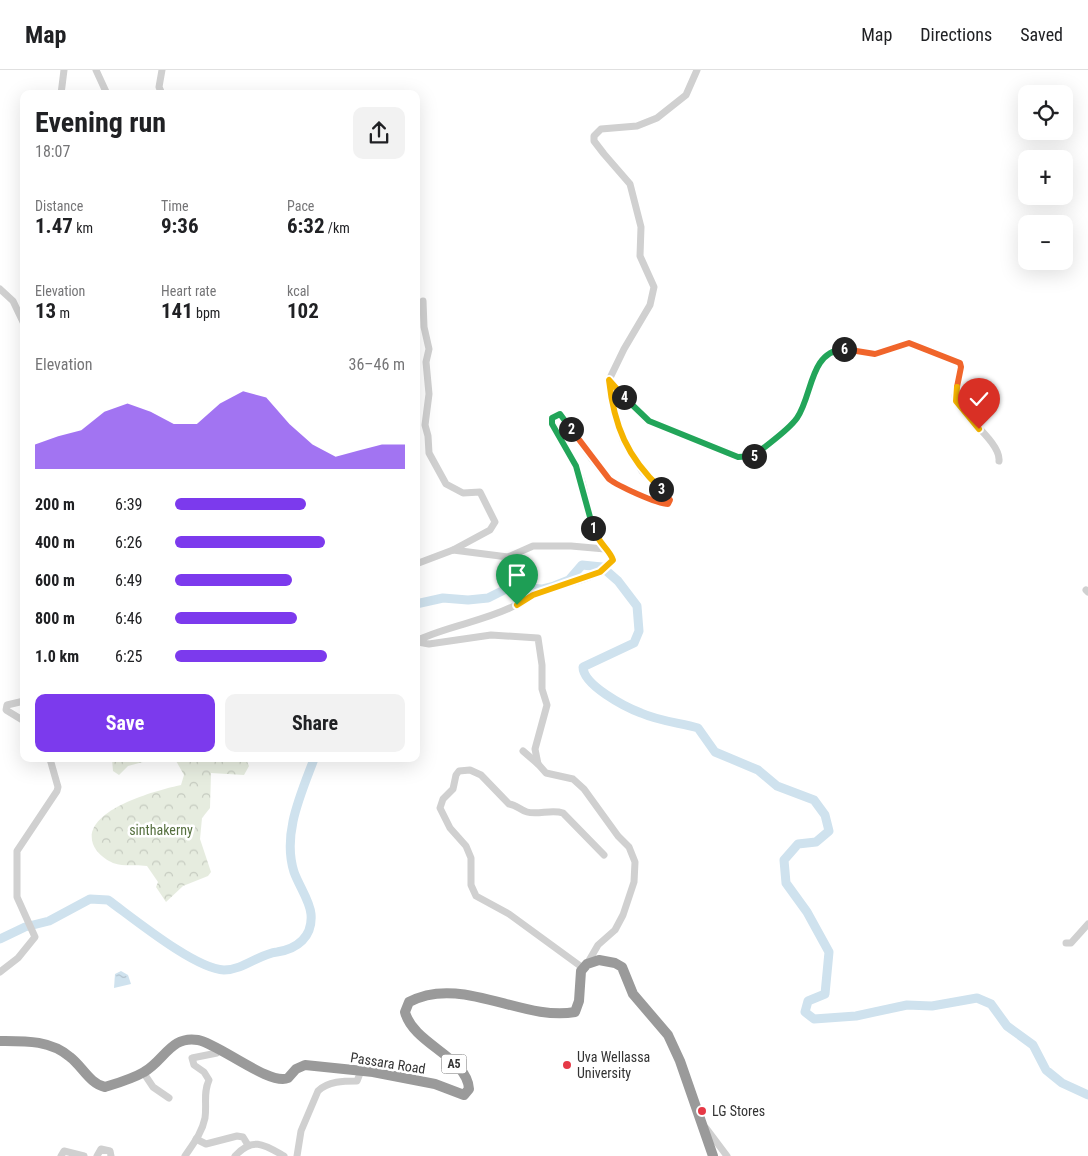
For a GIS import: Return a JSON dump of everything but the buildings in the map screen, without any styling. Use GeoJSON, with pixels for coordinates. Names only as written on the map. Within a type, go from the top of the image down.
{"type":"FeatureCollection","features":[{"type":"Feature","properties":{"kind":"highway"},"geometry":{"type":"LineString","coordinates":[[585,966],[593,961],[606,961],[616,963],[622,967],[633,994],[668,1035],[680,1061],[713,1156]]}},
{"type":"Feature","properties":{"kind":"highway","name":"Passara Road"},"geometry":{"type":"LineString","coordinates":[[0,1041],[30,1040],[63,1052],[101,1086],[105,1087],[143,1072],[171,1046],[184,1040],[206,1042],[247,1066],[282,1080],[288,1078],[296,1069],[306,1065],[360,1071],[435,1084],[461,1095],[465,1094],[469,1089],[466,1077],[410,1022],[405,1012],[409,1002],[427,996],[462,995],[534,1010],[575,1012],[579,1006],[580,976],[585,966]]}},
{"type":"Feature","properties":{"kind":"street"},"geometry":{"type":"LineString","coordinates":[[62,90],[64,70]]}},
{"type":"Feature","properties":{"kind":"street"},"geometry":{"type":"LineString","coordinates":[[96,70],[105,90]]}},
{"type":"Feature","properties":{"kind":"street"},"geometry":{"type":"LineString","coordinates":[[160,90],[159,87],[162,70]]}},
{"type":"Feature","properties":{"kind":"street"},"geometry":{"type":"LineString","coordinates":[[420,639],[433,633],[499,612],[517,605],[533,595],[603,570],[613,560],[596,535],[576,466],[551,421],[553,416],[560,414],[562,416],[615,484],[665,505],[670,500],[642,471],[623,440],[617,426],[609,380],[624,349],[650,305],[654,287],[640,256],[641,227],[630,184],[594,141],[594,136],[601,129],[637,126],[657,118],[686,95],[697,70]]}},
{"type":"Feature","properties":{"kind":"street"},"geometry":{"type":"LineString","coordinates":[[0,289],[13,301],[20,316]]}},
{"type":"Feature","properties":{"kind":"street"},"geometry":{"type":"LineString","coordinates":[[420,563],[454,550],[490,530],[495,522],[480,492],[463,493],[446,484],[429,453],[425,425],[429,394],[426,362],[428,349],[424,326],[423,301]]}},
{"type":"Feature","properties":{"kind":"street"},"geometry":{"type":"LineString","coordinates":[[609,380],[649,421],[744,458],[753,456],[797,418],[806,400],[816,368],[824,357],[846,349],[875,354],[909,343],[960,363],[961,367],[955,396],[956,401],[993,445],[1000,456],[999,462]]}},
{"type":"Feature","properties":{"kind":"street"},"geometry":{"type":"LineString","coordinates":[[454,550],[508,557],[533,546],[571,546],[605,549]]}},
{"type":"Feature","properties":{"kind":"street"},"geometry":{"type":"LineString","coordinates":[[420,644],[491,636],[538,638],[542,665],[542,689],[547,705],[536,749],[538,764]]}},
{"type":"Feature","properties":{"kind":"street"},"geometry":{"type":"LineString","coordinates":[[20,702],[8,706],[6,710],[20,719]]}},
{"type":"Feature","properties":{"kind":"street"},"geometry":{"type":"LineString","coordinates":[[523,751],[546,773],[573,779],[584,789],[618,836],[629,847],[635,862],[634,882],[623,915],[615,930],[598,945],[585,966],[509,914],[476,896],[471,885],[471,858],[466,846],[450,828],[440,808],[443,799],[453,789],[456,774],[459,772],[470,770],[481,775],[509,804],[517,805],[528,812],[555,810],[563,813],[604,855]]}},
{"type":"Feature","properties":{"kind":"street"},"geometry":{"type":"LineString","coordinates":[[0,972],[29,947],[35,938],[16,892],[18,873],[16,851],[57,792],[58,787],[51,762]]}},
{"type":"Feature","properties":{"kind":"street"},"geometry":{"type":"LineString","coordinates":[[1066,943],[1071,943],[1088,924]]}},
{"type":"Feature","properties":{"kind":"street"},"geometry":{"type":"LineString","coordinates":[[185,1156],[200,1134],[204,1118],[205,1088],[209,1080],[206,1073],[194,1065],[192,1061],[194,1057],[213,1054],[219,1049]]}},
{"type":"Feature","properties":{"kind":"street"},"geometry":{"type":"LineString","coordinates":[[297,1156],[301,1131],[310,1112],[312,1101],[322,1087],[345,1080],[357,1081],[360,1071]]}},
{"type":"Feature","properties":{"kind":"street"},"geometry":{"type":"LineString","coordinates":[[143,1072],[153,1087],[169,1098]]}},
{"type":"Feature","properties":{"kind":"street"},"geometry":{"type":"LineString","coordinates":[[700,1119],[728,1156]]}},
{"type":"Feature","properties":{"kind":"street"},"geometry":{"type":"LineString","coordinates":[[196,1139],[202,1144],[214,1144],[237,1136],[243,1137],[248,1145]]}},
{"type":"Feature","properties":{"kind":"street"},"geometry":{"type":"LineString","coordinates":[[235,1156],[248,1145],[262,1143],[284,1156]]}},
{"type":"Feature","properties":{"kind":"street"},"geometry":{"type":"LineString","coordinates":[[97,1156],[101,1149],[110,1151],[111,1156]]}},
{"type":"Feature","properties":{"kind":"street"},"geometry":{"type":"LineString","coordinates":[[62,1156],[64,1151],[84,1156]]}},
{"type":"Feature","properties":{"kind":"green space"},"geometry":{"type":"Polygon","coordinates":[[[112,762],[143,762],[128,766],[119,775],[113,771],[112,762]]]}},
{"type":"Feature","properties":{"kind":"green space","name":"sinthakerny"},"geometry":{"type":"Polygon","coordinates":[[[177,762],[247,762],[249,766],[244,775],[211,773],[210,808],[202,818],[200,839],[211,872],[208,876],[183,886],[166,902],[156,887],[158,882],[147,866],[117,864],[106,859],[94,847],[92,832],[98,821],[110,812],[140,797],[181,785],[184,775],[177,762]]]}},
{"type":"Feature","properties":{"kind":"water"},"geometry":{"type":"Polygon","coordinates":[[[121,971],[128,975],[131,984],[114,988],[115,974],[121,971]]]}},
{"type":"Feature","properties":{"kind":"waterway"},"geometry":{"type":"LineString","coordinates":[[420,603],[443,598],[468,600],[488,598],[510,587],[542,589],[569,580],[582,565],[602,567],[618,581],[637,606],[639,631],[634,643],[583,667],[590,681],[616,701],[634,710],[655,718],[698,728],[715,752],[758,770],[777,786],[814,800],[825,815],[829,831],[816,842],[798,844],[784,860],[786,883],[807,912],[829,952],[825,994],[808,1001],[805,1012],[814,1019],[856,1016],[907,1005],[932,1006],[977,998],[991,1004],[1007,1026],[1033,1045],[1046,1070],[1062,1083],[1088,1095]]}},
{"type":"Feature","properties":{"kind":"waterway"},"geometry":{"type":"LineString","coordinates":[[0,939],[25,927],[49,921],[90,899],[108,900],[181,952],[197,961],[224,970],[244,965],[270,953],[297,945],[309,929],[311,914],[309,904],[294,872],[290,843],[295,814],[313,762]]}},
{"type":"Feature","properties":{"kind":"place","name":"Uva Wellassa University"},"geometry":{"type":"Point","coordinates":[567,1065]}},
{"type":"Feature","properties":{"kind":"place","name":"LG Stores"},"geometry":{"type":"Point","coordinates":[702,1111]}},
{"type":"Feature","properties":{"kind":"route"},"geometry":{"type":"LineString","coordinates":[[517,605],[533,595],[600,572],[613,560],[611,555],[600,544],[596,535],[582,482],[576,466],[552,424],[553,416],[560,414],[562,416],[609,479],[615,484],[665,505],[670,500],[642,471],[623,440],[617,426],[609,380],[649,421],[692,436],[744,458],[753,456],[797,418],[806,400],[816,368],[824,357],[846,349],[875,354],[909,343],[960,363],[961,367],[955,396],[956,401],[979,429]]}}]}
